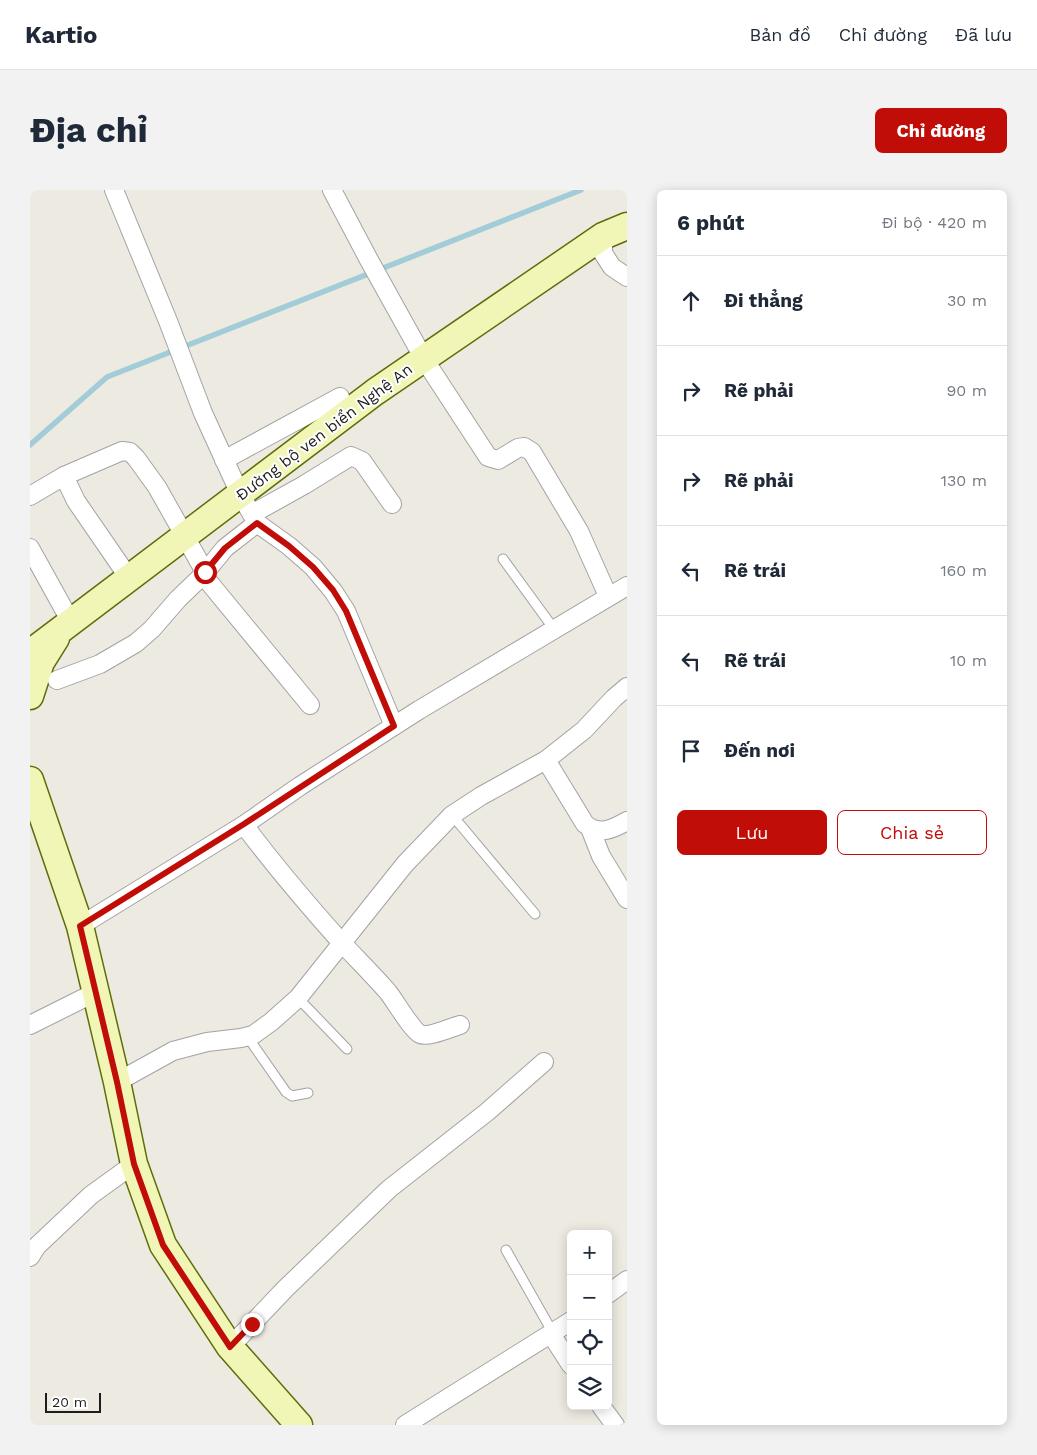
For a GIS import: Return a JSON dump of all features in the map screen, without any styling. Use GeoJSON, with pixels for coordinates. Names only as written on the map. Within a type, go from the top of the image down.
{"type":"FeatureCollection","features":[{"type":"Feature","properties":{"kind":"main road","name":"Đường bộ ven biển Nghệ An"},"geometry":{"type":"LineString","coordinates":[[30,653],[185,536],[250,510],[375,392],[603,236],[627,226]]}},
{"type":"Feature","properties":{"kind":"main road"},"geometry":{"type":"LineString","coordinates":[[30,631],[38,633],[66,626]]}},
{"type":"Feature","properties":{"kind":"main road"},"geometry":{"type":"LineString","coordinates":[[30,696],[40,662],[66,626]]}},
{"type":"Feature","properties":{"kind":"main road"},"geometry":{"type":"LineString","coordinates":[[30,780],[80,926],[117,1082],[134,1164],[163,1245],[230,1347],[299,1425]]}},
{"type":"Feature","properties":{"kind":"street"},"geometry":{"type":"LineString","coordinates":[[114,190],[174,336],[203,413],[224,460],[250,510],[313,567],[333,590],[346,611],[394,726]]}},
{"type":"Feature","properties":{"kind":"street"},"geometry":{"type":"LineString","coordinates":[[332,190],[368,260],[424,359],[488,457],[498,460],[518,448],[524,447],[532,452],[579,531],[608,596]]}},
{"type":"Feature","properties":{"kind":"street"},"geometry":{"type":"LineString","coordinates":[[603,236],[603,253],[612,267],[627,278]]}},
{"type":"Feature","properties":{"kind":"street"},"geometry":{"type":"LineString","coordinates":[[224,460],[340,397]]}},
{"type":"Feature","properties":{"kind":"street"},"geometry":{"type":"LineString","coordinates":[[30,496],[64,476],[122,451],[130,452],[157,487],[204,573],[310,705]]}},
{"type":"Feature","properties":{"kind":"street"},"geometry":{"type":"LineString","coordinates":[[56,680],[100,664],[136,643],[152,629],[204,573],[225,548],[250,510],[304,485],[351,456],[362,461],[392,504]]}},
{"type":"Feature","properties":{"kind":"street"},"geometry":{"type":"LineString","coordinates":[[64,476],[76,501],[129,578]]}},
{"type":"Feature","properties":{"kind":"street"},"geometry":{"type":"LineString","coordinates":[[30,548],[66,626]]}},
{"type":"Feature","properties":{"kind":"street"},"geometry":{"type":"LineString","coordinates":[[80,926],[244,824],[394,726],[627,586]]}},
{"type":"Feature","properties":{"kind":"street"},"geometry":{"type":"LineString","coordinates":[[117,1082],[173,1051],[207,1042],[253,1035],[272,1022],[298,998],[405,864],[452,814],[546,760],[584,730],[627,687]]}},
{"type":"Feature","properties":{"kind":"street"},"geometry":{"type":"LineString","coordinates":[[546,760],[585,824],[590,828],[605,831],[615,828],[627,820]]}},
{"type":"Feature","properties":{"kind":"street"},"geometry":{"type":"LineString","coordinates":[[244,824],[272,862],[395,1001],[414,1029],[420,1034],[426,1035],[460,1025]]}},
{"type":"Feature","properties":{"kind":"street"},"geometry":{"type":"LineString","coordinates":[[590,828],[601,856],[627,899]]}},
{"type":"Feature","properties":{"kind":"street"},"geometry":{"type":"LineString","coordinates":[[30,1025],[96,992]]}},
{"type":"Feature","properties":{"kind":"street"},"geometry":{"type":"LineString","coordinates":[[230,1347],[285,1289],[389,1190],[487,1112],[544,1062]]}},
{"type":"Feature","properties":{"kind":"street"},"geometry":{"type":"LineString","coordinates":[[30,1256],[37,1246],[91,1195],[134,1164]]}},
{"type":"Feature","properties":{"kind":"street"},"geometry":{"type":"LineString","coordinates":[[612,1291],[627,1280]]}},
{"type":"Feature","properties":{"kind":"street"},"geometry":{"type":"LineString","coordinates":[[404,1425],[567,1324]]}},
{"type":"Feature","properties":{"kind":"street"},"geometry":{"type":"LineString","coordinates":[[552,1333],[567,1357]]}},
{"type":"Feature","properties":{"kind":"street"},"geometry":{"type":"LineString","coordinates":[[604,1410],[615,1425]]}},
{"type":"Feature","properties":{"kind":"lane"},"geometry":{"type":"LineString","coordinates":[[503,559],[554,629]]}},
{"type":"Feature","properties":{"kind":"lane"},"geometry":{"type":"LineString","coordinates":[[452,814],[535,914]]}},
{"type":"Feature","properties":{"kind":"lane"},"geometry":{"type":"LineString","coordinates":[[298,998],[347,1049]]}},
{"type":"Feature","properties":{"kind":"lane"},"geometry":{"type":"LineString","coordinates":[[247,1036],[286,1092],[292,1096],[308,1092]]}},
{"type":"Feature","properties":{"kind":"lane"},"geometry":{"type":"LineString","coordinates":[[506,1250],[552,1333]]}},
{"type":"Feature","properties":{"kind":"waterway"},"geometry":{"type":"LineString","coordinates":[[30,445],[107,377],[581,190]]}},
{"type":"Feature","properties":{"kind":"route"},"geometry":{"type":"LineString","coordinates":[[205,572],[225,548],[257,523],[289,546],[313,567],[333,590],[346,611],[394,726],[244,824],[80,926],[117,1082],[134,1164],[163,1245],[230,1347],[252,1324]]}}]}
